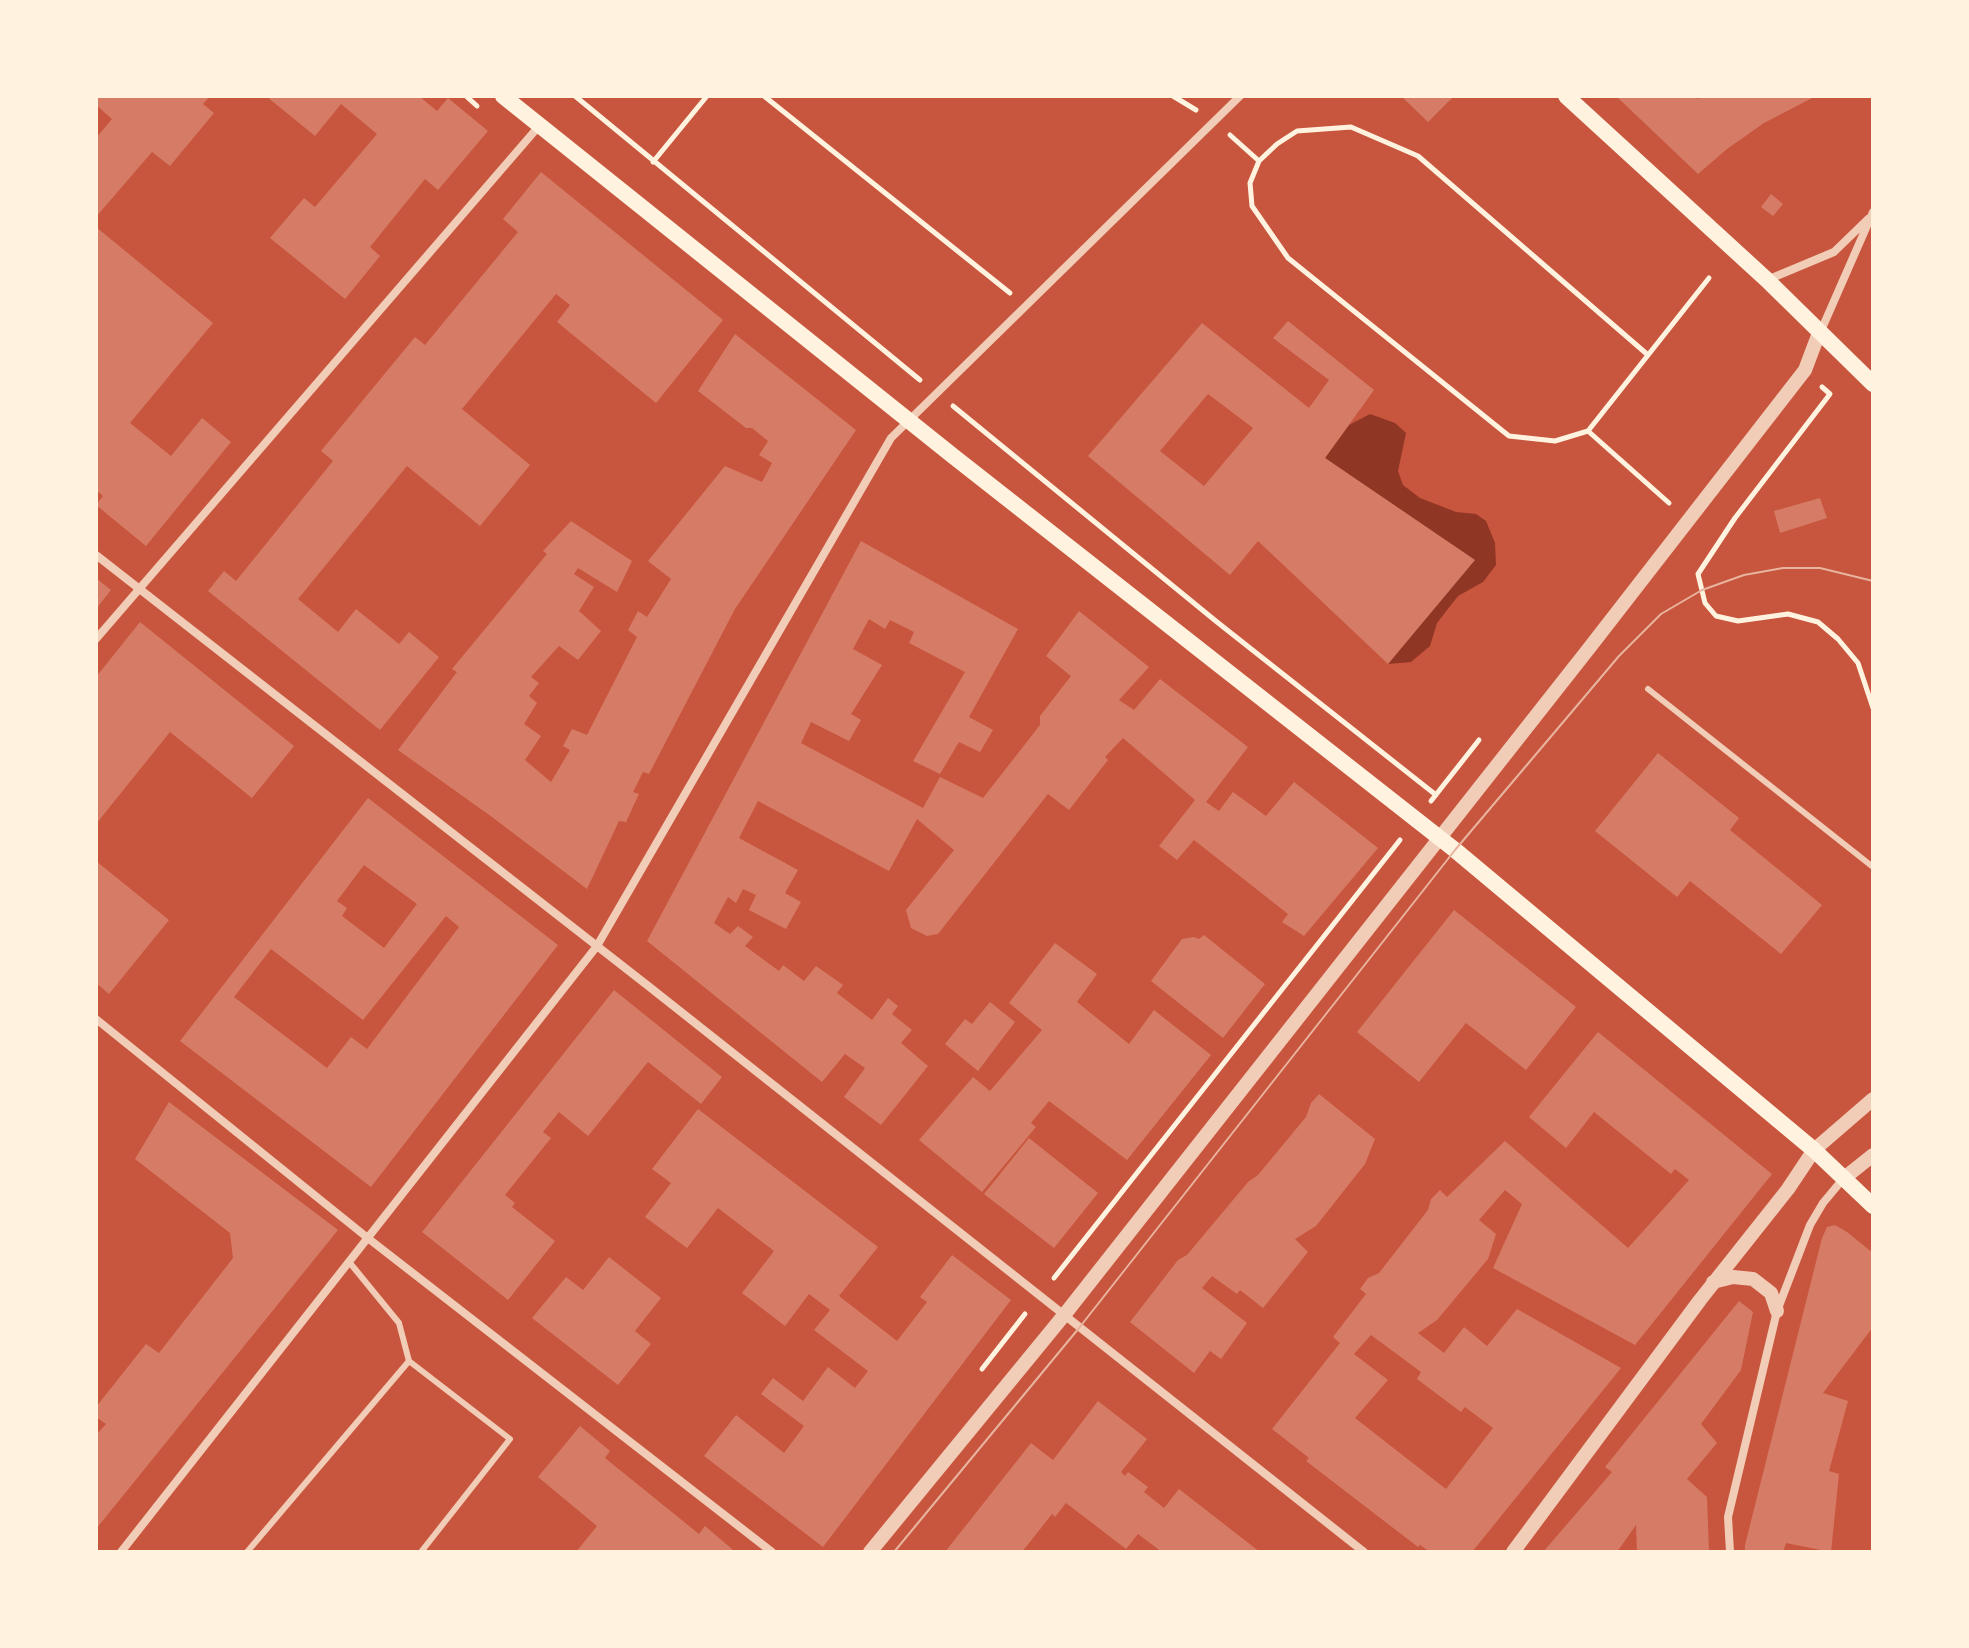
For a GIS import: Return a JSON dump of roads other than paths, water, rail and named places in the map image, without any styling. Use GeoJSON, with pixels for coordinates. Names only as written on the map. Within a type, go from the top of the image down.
{"type":"FeatureCollection","features":[{"type":"Feature","properties":{"kind":"main road"},"geometry":{"type":"LineString","coordinates":[[503,96],[1438,838],[1814,1150],[1873,1206]]}},
{"type":"Feature","properties":{"kind":"main road"},"geometry":{"type":"LineString","coordinates":[[1566,96],[1767,280],[1873,384]]}},
{"type":"Feature","properties":{"kind":"street"},"geometry":{"type":"LineString","coordinates":[[121,1552],[597,946],[891,438],[1240,96]]}},
{"type":"Feature","properties":{"kind":"street"},"geometry":{"type":"LineString","coordinates":[[96,639],[539,126]]}},
{"type":"Feature","properties":{"kind":"street"},"geometry":{"type":"LineString","coordinates":[[1767,280],[1834,252],[1872,215]]}},
{"type":"Feature","properties":{"kind":"street"},"geometry":{"type":"LineString","coordinates":[[870,1552],[1065,1314],[1805,370],[1872,215]]}},
{"type":"Feature","properties":{"kind":"street"},"geometry":{"type":"LineString","coordinates":[[96,555],[1364,1552]]}},
{"type":"Feature","properties":{"kind":"street"},"geometry":{"type":"LineString","coordinates":[[96,1019],[369,1239],[772,1552]]}},
{"type":"Feature","properties":{"kind":"street"},"geometry":{"type":"LineString","coordinates":[[1513,1552],[1713,1282],[1788,1189],[1814,1150],[1873,1099]]}},
{"type":"Feature","properties":{"kind":"street"},"geometry":{"type":"LineString","coordinates":[[1730,1552],[1728,1517],[1777,1311],[1810,1225],[1823,1203],[1843,1179],[1873,1155]]}},
{"type":"Feature","properties":{"kind":"street"},"geometry":{"type":"LineString","coordinates":[[1713,1282],[1733,1277],[1753,1279],[1771,1293],[1777,1311]]}},
{"type":"Feature","properties":{"kind":"lane"},"geometry":{"type":"LineString","coordinates":[[1648,689],[1873,867]]}},
{"type":"Feature","properties":{"kind":"lane"},"geometry":{"type":"LineString","coordinates":[[350,1263],[399,1323],[409,1361],[510,1439],[421,1552]]}},
{"type":"Feature","properties":{"kind":"lane"},"geometry":{"type":"LineString","coordinates":[[247,1552],[409,1361]]}},
{"type":"Feature","properties":{"kind":"tram line"},"geometry":{"type":"LineString","coordinates":[[894,1552],[1079,1328],[1455,850],[1619,656],[1661,614],[1702,590],[1744,575],[1783,568],[1820,568],[1873,581]]}}]}
